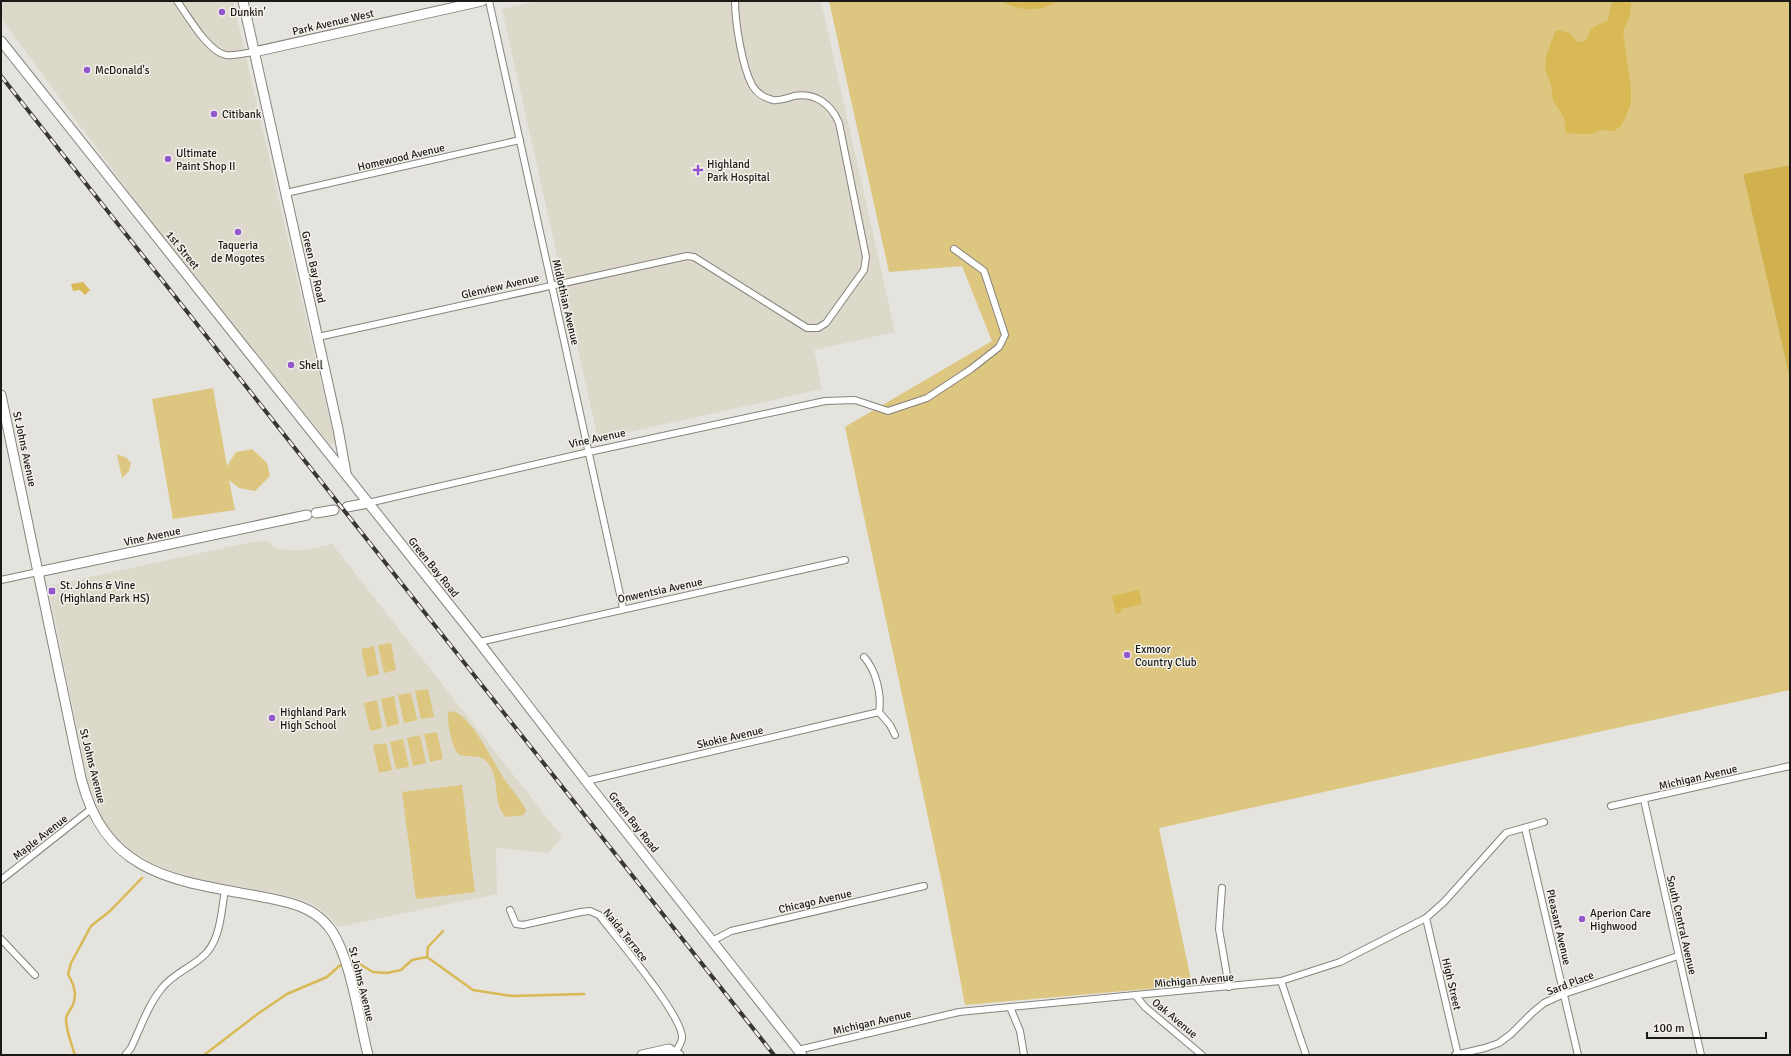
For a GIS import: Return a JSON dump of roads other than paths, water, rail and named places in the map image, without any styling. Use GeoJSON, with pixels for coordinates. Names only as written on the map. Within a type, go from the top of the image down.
{"type":"FeatureCollection","features":[{"type":"Feature","properties":{"kind":"street","name":"Park Avenue West"},"geometry":{"type":"LineString","coordinates":[[177,1],[213,49],[225,55],[254,52],[482,1]]}},
{"type":"Feature","properties":{"kind":"street","name":"Green Bay Road"},"geometry":{"type":"LineString","coordinates":[[243,1],[318,337],[346,474],[800,1052]]}},
{"type":"Feature","properties":{"kind":"street","name":"Midlothian Avenue"},"geometry":{"type":"LineString","coordinates":[[489,1],[624,608]]}},
{"type":"Feature","properties":{"kind":"street","name":"Glenview Avenue"},"geometry":{"type":"LineString","coordinates":[[318,337],[687,256],[694,257],[807,328],[818,328],[826,323],[864,270],[866,257],[839,123],[834,110],[814,96],[798,95],[774,100],[759,94],[752,85],[746,69],[735,16],[735,1]]}},
{"type":"Feature","properties":{"kind":"street","name":"1st Street"},"geometry":{"type":"LineString","coordinates":[[1,41],[346,474]]}},
{"type":"Feature","properties":{"kind":"street","name":"Homewood Avenue"},"geometry":{"type":"LineString","coordinates":[[286,193],[520,140]]}},
{"type":"Feature","properties":{"kind":"street","name":"Vine Avenue"},"geometry":{"type":"LineString","coordinates":[[347,507],[589,452],[825,401],[855,400],[888,411],[928,398],[971,369],[993,351],[999,346],[1005,335],[984,271],[954,249]]}},
{"type":"Feature","properties":{"kind":"street","name":"St Johns Avenue"},"geometry":{"type":"LineString","coordinates":[[1,395],[81,778],[91,809],[106,833],[133,860],[154,872],[170,878],[281,900],[308,910],[318,916],[331,929],[340,945],[368,1055]]}},
{"type":"Feature","properties":{"kind":"street","name":"Vine Avenue"},"geometry":{"type":"LineString","coordinates":[[1,580],[334,510]]}},
{"type":"Feature","properties":{"kind":"street","name":"Onwentsia Avenue"},"geometry":{"type":"LineString","coordinates":[[479,642],[624,608],[845,560]]}},
{"type":"Feature","properties":{"kind":"street"},"geometry":{"type":"LineString","coordinates":[[864,657],[871,665],[879,696],[879,712],[890,725],[894,735]]}},
{"type":"Feature","properties":{"kind":"street","name":"Skokie Avenue"},"geometry":{"type":"LineString","coordinates":[[586,781],[879,712]]}},
{"type":"Feature","properties":{"kind":"street","name":"Michigan Avenue"},"geometry":{"type":"LineString","coordinates":[[1611,806],[1644,800],[1790,766]]}},
{"type":"Feature","properties":{"kind":"street","name":"South Central Avenue"},"geometry":{"type":"LineString","coordinates":[[1644,800],[1700,1055]]}},
{"type":"Feature","properties":{"kind":"street","name":"Maple Avenue"},"geometry":{"type":"LineString","coordinates":[[1,880],[91,809]]}},
{"type":"Feature","properties":{"kind":"street","name":"Michigan Avenue"},"geometry":{"type":"LineString","coordinates":[[800,1052],[959,1012],[1282,981],[1340,962],[1426,918],[1444,902],[1506,833],[1544,822]]}},
{"type":"Feature","properties":{"kind":"street","name":"Pleasant Avenue"},"geometry":{"type":"LineString","coordinates":[[1525,828],[1578,1055]]}},
{"type":"Feature","properties":{"kind":"street","name":"Chicago Avenue"},"geometry":{"type":"LineString","coordinates":[[712,941],[731,931],[924,886]]}},
{"type":"Feature","properties":{"kind":"street"},"geometry":{"type":"LineString","coordinates":[[1222,888],[1219,933],[1230,987]]}},
{"type":"Feature","properties":{"kind":"street"},"geometry":{"type":"LineString","coordinates":[[126,1054],[131,1048],[152,1003],[161,989],[171,978],[201,958],[210,949],[216,937],[225,890]]}},
{"type":"Feature","properties":{"kind":"street","name":"Naida Terrace"},"geometry":{"type":"LineString","coordinates":[[510,910],[516,924],[523,926],[581,912],[590,911],[599,915],[650,981],[676,1020],[681,1029],[682,1038],[678,1053]]}},
{"type":"Feature","properties":{"kind":"street","name":"High Street"},"geometry":{"type":"LineString","coordinates":[[1426,918],[1457,1055]]}},
{"type":"Feature","properties":{"kind":"street"},"geometry":{"type":"LineString","coordinates":[[1,939],[35,975]]}},
{"type":"Feature","properties":{"kind":"street","name":"Sard Place"},"geometry":{"type":"LineString","coordinates":[[1457,1055],[1499,1043],[1511,1034],[1544,1003],[1564,994],[1678,956]]}},
{"type":"Feature","properties":{"kind":"street"},"geometry":{"type":"LineString","coordinates":[[1282,981],[1306,1055]]}},
{"type":"Feature","properties":{"kind":"street","name":"Oak Avenue"},"geometry":{"type":"LineString","coordinates":[[1135,995],[1145,1007],[1202,1055]]}},
{"type":"Feature","properties":{"kind":"street"},"geometry":{"type":"LineString","coordinates":[[1010,1007],[1020,1031],[1024,1055]]}},
{"type":"Feature","properties":{"kind":"street"},"geometry":{"type":"LineString","coordinates":[[642,1055],[669,1049],[678,1053]]}},
{"type":"Feature","properties":{"kind":"waterway"},"geometry":{"type":"LineString","coordinates":[[75,1055],[66,1023],[66,1018],[75,998],[73,986],[68,974],[71,963],[91,926],[110,911],[142,878]]}},
{"type":"Feature","properties":{"kind":"waterway"},"geometry":{"type":"LineString","coordinates":[[427,957],[428,947],[443,931]]}},
{"type":"Feature","properties":{"kind":"waterway"},"geometry":{"type":"LineString","coordinates":[[204,1055],[259,1013],[287,994],[327,977],[339,966],[358,963],[373,972],[387,973],[401,970],[412,960],[427,957],[473,990],[512,996],[584,994]]}},
{"type":"Feature","properties":{"kind":"railway"},"geometry":{"type":"LineString","coordinates":[[1,76],[774,1055]]}},
{"type":"Feature","properties":{"kind":"place","name":"Dunkin'"},"geometry":{"type":"Point","coordinates":[222,12]}},
{"type":"Feature","properties":{"kind":"place","name":"McDonald's"},"geometry":{"type":"Point","coordinates":[87,70]}},
{"type":"Feature","properties":{"kind":"place","name":"Citibank"},"geometry":{"type":"Point","coordinates":[214,114]}},
{"type":"Feature","properties":{"kind":"place","name":"Ultimate Paint Shop II"},"geometry":{"type":"Point","coordinates":[168,159]}},
{"type":"Feature","properties":{"kind":"place","name":"Highland Park Hospital"},"geometry":{"type":"Point","coordinates":[698,170]}},
{"type":"Feature","properties":{"kind":"place","name":"Taqueria de Mogotes"},"geometry":{"type":"Point","coordinates":[238,232]}},
{"type":"Feature","properties":{"kind":"place","name":"Shell"},"geometry":{"type":"Point","coordinates":[291,365]}},
{"type":"Feature","properties":{"kind":"place","name":"St. Johns & Vine (Highland Park HS)"},"geometry":{"type":"Point","coordinates":[52,591]}},
{"type":"Feature","properties":{"kind":"place","name":"Exmoor Country Club"},"geometry":{"type":"Point","coordinates":[1127,655]}},
{"type":"Feature","properties":{"kind":"place","name":"Highland Park High School"},"geometry":{"type":"Point","coordinates":[272,718]}},
{"type":"Feature","properties":{"kind":"place","name":"Aperion Care Highwood"},"geometry":{"type":"Point","coordinates":[1582,919]}}]}
